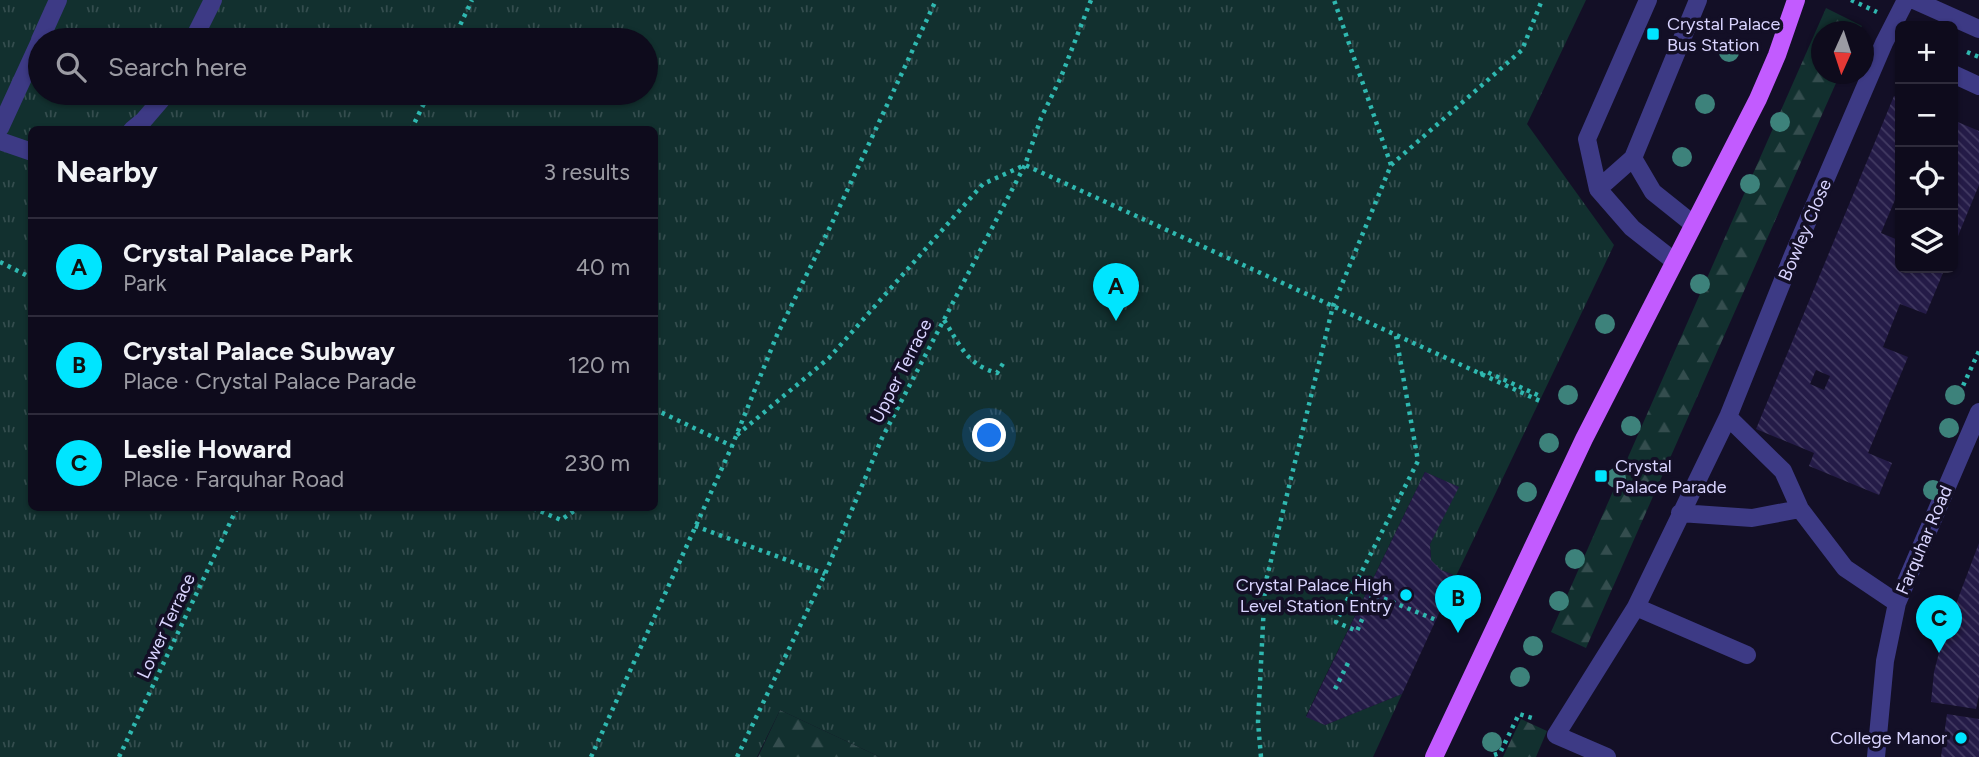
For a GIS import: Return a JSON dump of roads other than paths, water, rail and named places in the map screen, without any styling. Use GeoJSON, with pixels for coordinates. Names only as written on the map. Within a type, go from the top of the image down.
{"type":"FeatureCollection","features":[{"type":"Feature","properties":{"kind":"main road"},"geometry":{"type":"LineString","coordinates":[[1434,757],[1563,482],[1758,99],[1796,0]]}},
{"type":"Feature","properties":{"kind":"street"},"geometry":{"type":"LineString","coordinates":[[45,28],[58,0]]}},
{"type":"Feature","properties":{"kind":"street"},"geometry":{"type":"LineString","coordinates":[[199,28],[213,0]]}},
{"type":"Feature","properties":{"kind":"street"},"geometry":{"type":"LineString","coordinates":[[1648,0],[1587,139],[1598,189],[1632,228],[1674,261]]}},
{"type":"Feature","properties":{"kind":"street"},"geometry":{"type":"LineString","coordinates":[[1598,189],[1633,158],[1698,0]]}},
{"type":"Feature","properties":{"kind":"street","name":"Bowley Close"},"geometry":{"type":"LineString","coordinates":[[1607,757],[1556,735],[1636,607],[1728,418],[1793,255],[1892,47],[1906,0]]}},
{"type":"Feature","properties":{"kind":"street"},"geometry":{"type":"LineString","coordinates":[[1914,0],[1979,29]]}},
{"type":"Feature","properties":{"kind":"street"},"geometry":{"type":"LineString","coordinates":[[0,128],[28,66]]}},
{"type":"Feature","properties":{"kind":"street"},"geometry":{"type":"LineString","coordinates":[[1958,76],[1979,86]]}},
{"type":"Feature","properties":{"kind":"street"},"geometry":{"type":"LineString","coordinates":[[137,126],[157,105]]}},
{"type":"Feature","properties":{"kind":"street"},"geometry":{"type":"LineString","coordinates":[[0,141],[28,151]]}},
{"type":"Feature","properties":{"kind":"street"},"geometry":{"type":"LineString","coordinates":[[1633,158],[1653,192],[1693,224]]}},
{"type":"Feature","properties":{"kind":"street","name":"Farquhar Road"},"geometry":{"type":"LineString","coordinates":[[1876,757],[1885,661],[1897,603],[1975,431],[1979,412]]}},
{"type":"Feature","properties":{"kind":"street"},"geometry":{"type":"LineString","coordinates":[[1728,418],[1783,471],[1800,509],[1845,568],[1897,603]]}},
{"type":"Feature","properties":{"kind":"street"},"geometry":{"type":"LineString","coordinates":[[1680,513],[1752,518],[1800,509]]}},
{"type":"Feature","properties":{"kind":"street"},"geometry":{"type":"LineString","coordinates":[[1636,607],[1747,654]]}},
{"type":"Feature","properties":{"kind":"place","name":"Crystal Palace Bus Station"},"geometry":{"type":"Point","coordinates":[1653,34]}},
{"type":"Feature","properties":{"kind":"place","name":"Crystal Palace Park"},"geometry":{"type":"Point","coordinates":[1116,321]}},
{"type":"Feature","properties":{"kind":"place","name":"Crystal Palace Parade"},"geometry":{"type":"Point","coordinates":[1601,476]}},
{"type":"Feature","properties":{"kind":"place","name":"Crystal Palace High Level Station Entry"},"geometry":{"type":"Point","coordinates":[1406,595]}},
{"type":"Feature","properties":{"kind":"place","name":"Crystal Palace Subway"},"geometry":{"type":"Point","coordinates":[1458,633]}},
{"type":"Feature","properties":{"kind":"place","name":"Leslie Howard"},"geometry":{"type":"Point","coordinates":[1939,653]}},
{"type":"Feature","properties":{"kind":"place","name":"College Manor"},"geometry":{"type":"Point","coordinates":[1961,738]}}]}
